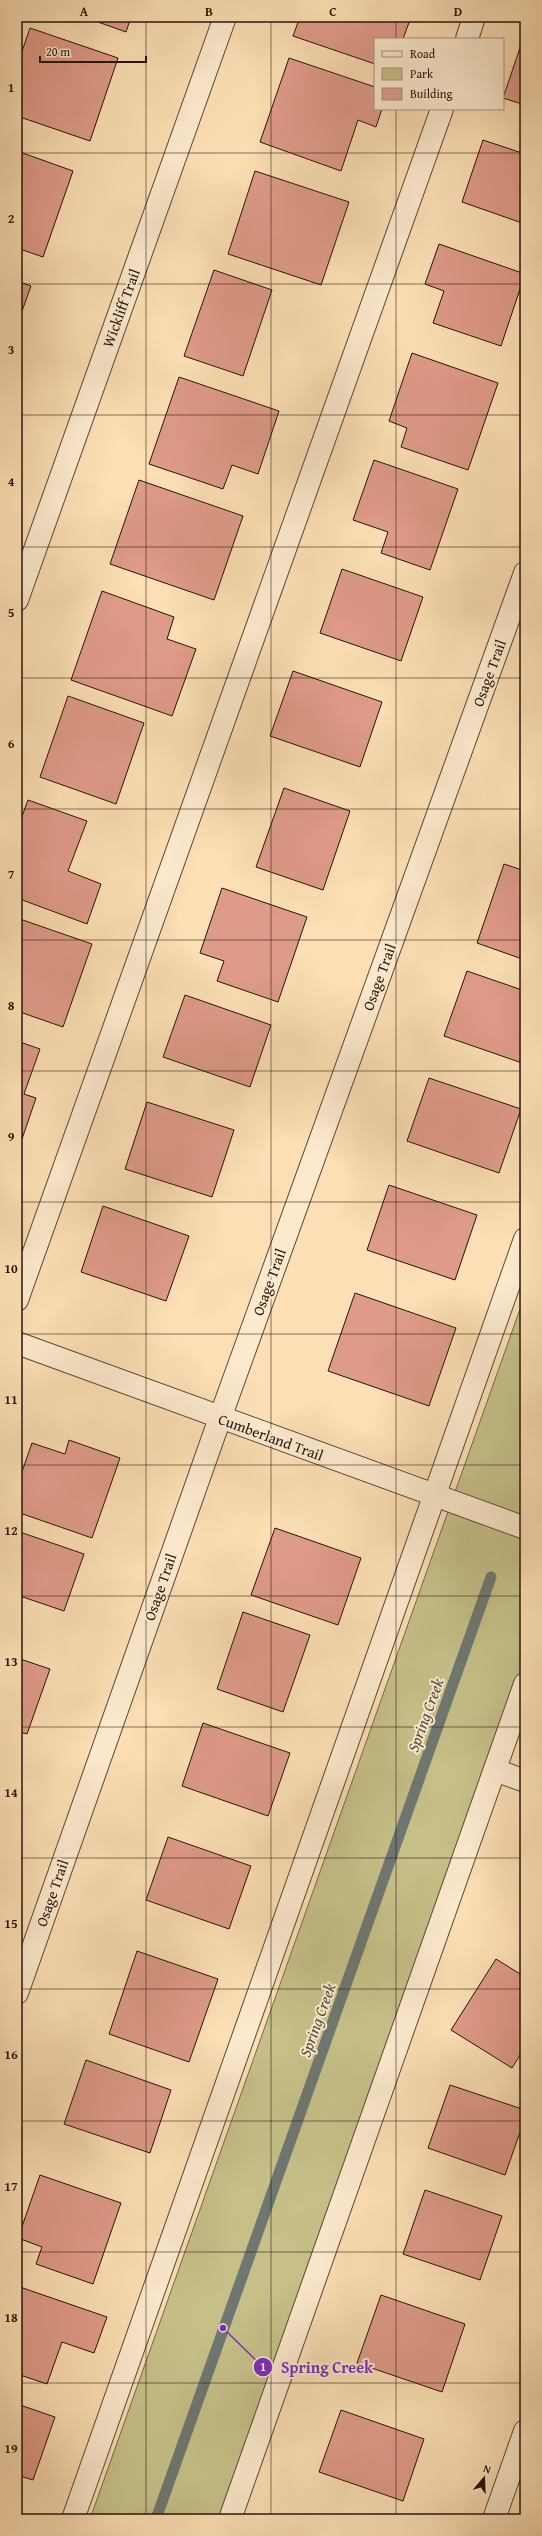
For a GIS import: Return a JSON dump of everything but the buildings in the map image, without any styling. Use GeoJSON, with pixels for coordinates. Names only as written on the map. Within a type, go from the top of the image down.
{"type":"FeatureCollection","features":[{"type":"Feature","properties":{"kind":"street","name":"Wickliff Trail"},"geometry":{"type":"LineString","coordinates":[[17,600],[225,17]]}},
{"type":"Feature","properties":{"kind":"street"},"geometry":{"type":"LineString","coordinates":[[467,38],[474,17]]}},
{"type":"Feature","properties":{"kind":"street"},"geometry":{"type":"LineString","coordinates":[[17,1300],[442,110]]}},
{"type":"Feature","properties":{"kind":"street","name":"Osage Trail"},"geometry":{"type":"LineString","coordinates":[[17,1993],[220,1418],[525,572]]}},
{"type":"Feature","properties":{"kind":"street"},"geometry":{"type":"LineString","coordinates":[[73,2519],[525,1239]]}},
{"type":"Feature","properties":{"kind":"street","name":"Cumberland Trail"},"geometry":{"type":"LineString","coordinates":[[17,1343],[525,1528]]}},
{"type":"Feature","properties":{"kind":"street"},"geometry":{"type":"LineString","coordinates":[[230,2519],[525,1684]]}},
{"type":"Feature","properties":{"kind":"street"},"geometry":{"type":"LineString","coordinates":[[495,1770],[525,1781]]}},
{"type":"Feature","properties":{"kind":"street"},"geometry":{"type":"LineString","coordinates":[[494,2519],[525,2432]]}},
{"type":"Feature","properties":{"kind":"green space"},"geometry":{"type":"Polygon","coordinates":[[[525,1295],[525,1665],[226,2519],[90,2519],[525,1295]]]}},
{"type":"Feature","properties":{"kind":"waterway","name":"Spring Creek"},"geometry":{"type":"LineString","coordinates":[[156,2519],[491,1577]]}},
{"type":"Feature","properties":{"kind":"place","name":"Spring Creek"},"geometry":{"type":"Point","coordinates":[223,2328]}}]}
